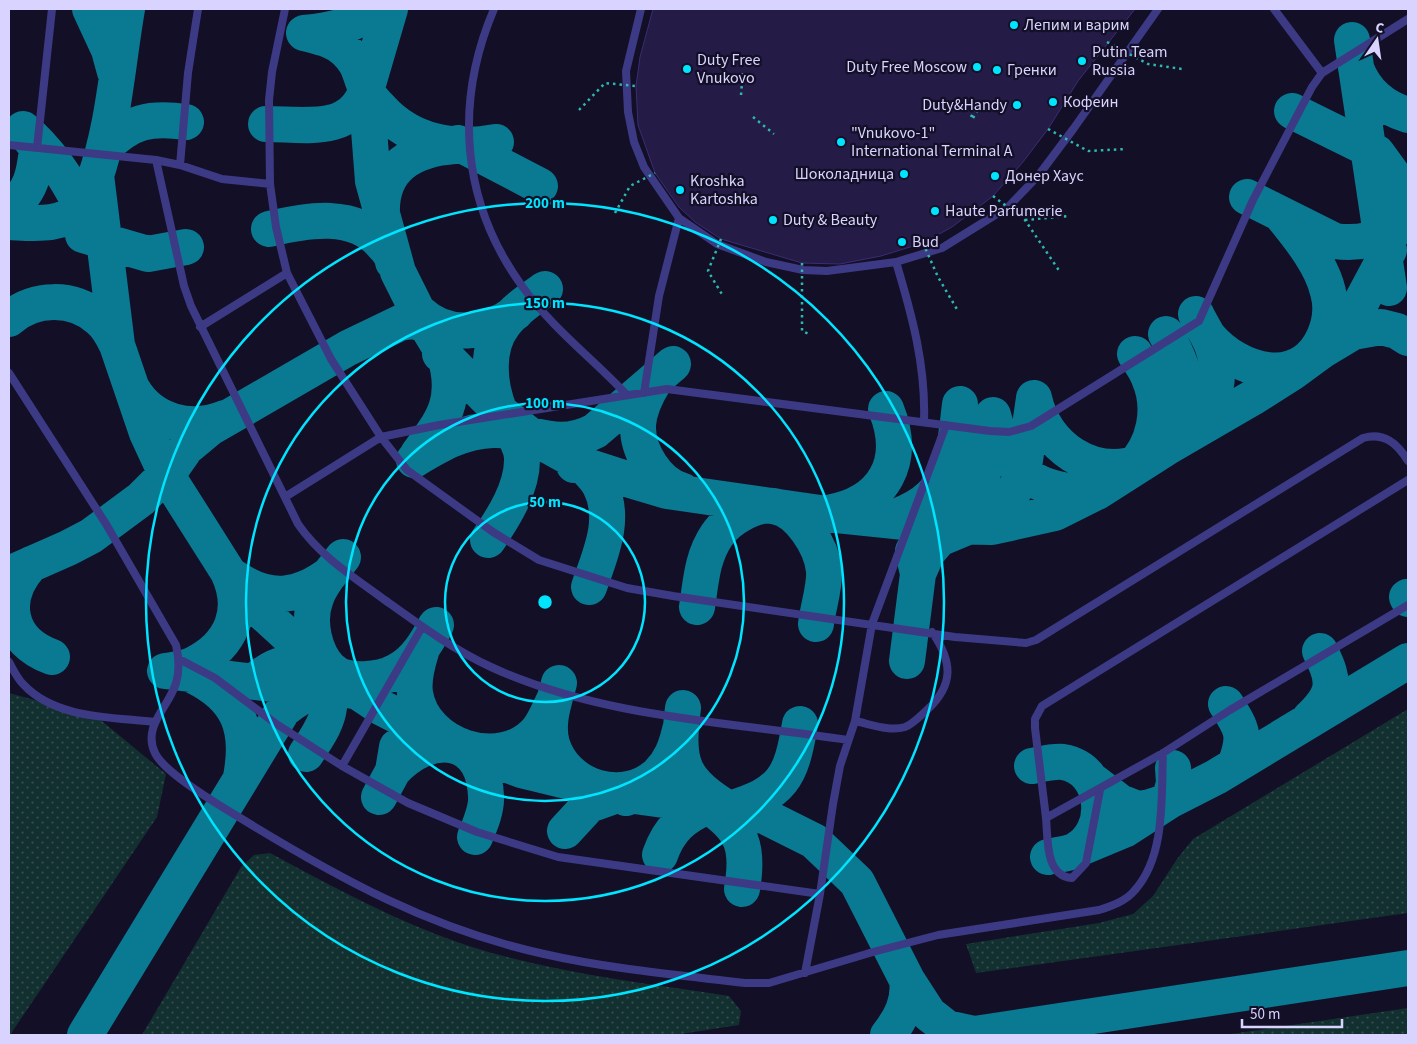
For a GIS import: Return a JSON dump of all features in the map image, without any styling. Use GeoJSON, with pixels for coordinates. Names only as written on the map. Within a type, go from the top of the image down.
{"type":"FeatureCollection","features":[{"type":"Feature","properties":{"kind":"lane"},"geometry":{"type":"LineString","coordinates":[[38,148],[52,9]]}},
{"type":"Feature","properties":{"kind":"lane"},"geometry":{"type":"LineString","coordinates":[[180,165],[188,73],[198,9]]}},
{"type":"Feature","properties":{"kind":"lane"},"geometry":{"type":"LineString","coordinates":[[285,9],[272,72],[269,100],[270,184],[276,227],[287,273],[331,359],[381,437],[407,470],[493,532],[539,560],[627,588],[1017,644],[1036,640],[1362,438],[1376,436],[1390,440],[1408,461]]}},
{"type":"Feature","properties":{"kind":"lane"},"geometry":{"type":"LineString","coordinates":[[494,9],[476,58],[468,100],[468,133],[474,174],[488,225],[522,288],[552,322],[599,365],[628,395]]}},
{"type":"Feature","properties":{"kind":"lane"},"geometry":{"type":"LineString","coordinates":[[641,9],[626,71],[628,112],[634,142],[644,167],[679,218],[717,244],[766,262],[794,268],[827,271],[896,262],[942,248],[1008,207],[1038,176],[1158,9]]}},
{"type":"Feature","properties":{"kind":"lane"},"geometry":{"type":"LineString","coordinates":[[1274,9],[1322,73]]}},
{"type":"Feature","properties":{"kind":"lane"},"geometry":{"type":"LineString","coordinates":[[285,497],[381,437],[439,425],[677,388],[1009,432],[1030,426],[1199,321],[1253,200],[1312,87],[1322,73],[1408,19]]}},
{"type":"Feature","properties":{"kind":"lane"},"geometry":{"type":"LineString","coordinates":[[9,145],[156,160],[180,165],[222,179],[270,184]]}},
{"type":"Feature","properties":{"kind":"lane"},"geometry":{"type":"LineString","coordinates":[[156,160],[184,286],[200,327],[298,524],[311,543],[337,565],[422,627],[488,666],[511,676],[598,702],[848,740]]}},
{"type":"Feature","properties":{"kind":"lane"},"geometry":{"type":"LineString","coordinates":[[644,393],[659,296],[679,218]]}},
{"type":"Feature","properties":{"kind":"lane"},"geometry":{"type":"LineString","coordinates":[[896,262],[922,361],[925,395],[924,422]]}},
{"type":"Feature","properties":{"kind":"lane"},"geometry":{"type":"LineString","coordinates":[[200,327],[287,273]]}},
{"type":"Feature","properties":{"kind":"lane"},"geometry":{"type":"LineString","coordinates":[[9,373],[48,430],[106,524],[176,645],[179,659],[176,683],[155,722],[151,742],[155,754],[176,774],[224,808],[315,864],[376,896],[439,923],[544,954],[599,964],[745,983],[770,983],[938,935],[1099,910],[1119,903],[1134,892],[1150,864],[1156,842],[1161,806],[1163,753]]}},
{"type":"Feature","properties":{"kind":"lane"},"geometry":{"type":"LineString","coordinates":[[804,973],[820,894],[833,804],[848,740],[855,721],[872,624],[946,425]]}},
{"type":"Feature","properties":{"kind":"lane"},"geometry":{"type":"LineString","coordinates":[[1100,790],[1086,863],[1072,878],[1061,876],[1052,866],[1035,728],[1035,718],[1042,706],[1408,480]]}},
{"type":"Feature","properties":{"kind":"lane"},"geometry":{"type":"LineString","coordinates":[[1046,818],[1100,790],[1163,753],[1230,710],[1408,605]]}},
{"type":"Feature","properties":{"kind":"lane"},"geometry":{"type":"LineString","coordinates":[[342,766],[422,627]]}},
{"type":"Feature","properties":{"kind":"lane"},"geometry":{"type":"LineString","coordinates":[[855,721],[883,727],[904,727],[935,702],[944,691],[947,682],[947,665],[941,646],[932,632]]}},
{"type":"Feature","properties":{"kind":"lane"},"geometry":{"type":"LineString","coordinates":[[179,659],[215,678],[275,723],[342,766],[408,803],[445,820],[534,851],[605,864],[820,894]]}},
{"type":"Feature","properties":{"kind":"lane"},"geometry":{"type":"LineString","coordinates":[[9,662],[24,685],[49,702],[64,708],[93,715],[155,722]]}},
{"type":"Feature","properties":{"kind":"path"},"geometry":{"type":"LineString","coordinates":[[1107,42],[1148,64],[1182,69]]}},
{"type":"Feature","properties":{"kind":"path"},"geometry":{"type":"LineString","coordinates":[[741,95],[744,70]]}},
{"type":"Feature","properties":{"kind":"path"},"geometry":{"type":"LineString","coordinates":[[580,110],[605,83],[636,86]]}},
{"type":"Feature","properties":{"kind":"path"},"geometry":{"type":"LineString","coordinates":[[972,118],[980,102]]}},
{"type":"Feature","properties":{"kind":"path"},"geometry":{"type":"LineString","coordinates":[[753,117],[774,134]]}},
{"type":"Feature","properties":{"kind":"path"},"geometry":{"type":"LineString","coordinates":[[1048,129],[1088,151],[1126,148]]}},
{"type":"Feature","properties":{"kind":"path"},"geometry":{"type":"LineString","coordinates":[[615,213],[630,186],[655,173]]}},
{"type":"Feature","properties":{"kind":"path"},"geometry":{"type":"LineString","coordinates":[[993,196],[1024,220],[1060,272]]}},
{"type":"Feature","properties":{"kind":"path"},"geometry":{"type":"LineString","coordinates":[[1024,220],[1069,216]]}},
{"type":"Feature","properties":{"kind":"path"},"geometry":{"type":"LineString","coordinates":[[722,239],[708,271],[723,296]]}},
{"type":"Feature","properties":{"kind":"path"},"geometry":{"type":"LineString","coordinates":[[923,243],[938,277],[958,311]]}},
{"type":"Feature","properties":{"kind":"path"},"geometry":{"type":"LineString","coordinates":[[802,263],[802,331],[811,334]]}},
{"type":"Feature","properties":{"kind":"green space"},"geometry":{"type":"Polygon","coordinates":[[[9,693],[97,717],[166,774],[157,817],[10,1035],[9,693]]]}},
{"type":"Feature","properties":{"kind":"green space"},"geometry":{"type":"Polygon","coordinates":[[[1408,709],[1408,913],[976,973],[966,944],[1099,923],[1133,914],[1153,896],[1177,859],[1193,839],[1408,709]]]}},
{"type":"Feature","properties":{"kind":"green space"},"geometry":{"type":"Polygon","coordinates":[[[270,853],[394,916],[420,928],[472,947],[567,971],[729,996],[741,1011],[739,1025],[675,1035],[142,1035],[241,867],[254,855],[270,853]]]}},
{"type":"Feature","properties":{"kind":"green space"},"geometry":{"type":"Polygon","coordinates":[[[1408,1008],[1408,1035],[1224,1035],[1408,1008]]]}},
{"type":"Feature","properties":{"kind":"building","name":"\"Vnukovo-1\" International Terminal A"},"geometry":{"type":"Polygon","coordinates":[[[653,9],[1135,9],[1078,81],[1048,129],[1023,162],[993,196],[952,227],[923,243],[881,256],[840,264],[802,263],[721,239],[695,222],[679,207],[655,173],[638,125],[636,86],[640,57],[653,9]]]}},
{"type":"Feature","properties":{"kind":"taxiway"},"geometry":{"type":"LineString","coordinates":[[90,9],[109,50],[115,72]]}},
{"type":"Feature","properties":{"kind":"taxiway"},"geometry":{"type":"LineString","coordinates":[[9,222],[37,223],[56,221],[73,214],[86,202],[101,160],[111,117],[127,9]]}},
{"type":"Feature","properties":{"kind":"taxiway"},"geometry":{"type":"LineString","coordinates":[[304,33],[343,26],[378,9]]}},
{"type":"Feature","properties":{"kind":"taxiway"},"geometry":{"type":"LineString","coordinates":[[390,9],[366,91],[373,181],[398,272],[417,310],[445,356],[500,412],[531,436],[583,465],[617,476],[667,491],[827,514],[943,526],[992,527],[1055,513],[1097,492],[1166,448],[1252,398],[1353,332],[1381,327],[1397,331],[1408,338]]}},
{"type":"Feature","properties":{"kind":"taxiway"},"geometry":{"type":"LineString","coordinates":[[304,33],[342,47],[357,66],[371,98],[393,120],[406,129],[419,136],[449,144],[465,145],[496,142]]}},
{"type":"Feature","properties":{"kind":"taxiway"},"geometry":{"type":"LineString","coordinates":[[1352,40],[1389,288]]}},
{"type":"Feature","properties":{"kind":"taxiway"},"geometry":{"type":"LineString","coordinates":[[1356,68],[1360,77],[1376,98],[1391,108],[1408,115]]}},
{"type":"Feature","properties":{"kind":"taxiway"},"geometry":{"type":"LineString","coordinates":[[266,124],[310,125],[337,121],[349,115],[359,105],[366,91]]}},
{"type":"Feature","properties":{"kind":"taxiway"},"geometry":{"type":"LineString","coordinates":[[1247,197],[1335,241],[1353,242],[1369,240],[1401,227],[1402,193],[1393,175],[1377,153],[1292,111]]}},
{"type":"Feature","properties":{"kind":"taxiway"},"geometry":{"type":"LineString","coordinates":[[104,148],[123,132],[141,123],[162,120],[186,122]]}},
{"type":"Feature","properties":{"kind":"taxiway"},"geometry":{"type":"LineString","coordinates":[[9,207],[27,189],[31,182],[35,165],[37,148],[23,129]]}},
{"type":"Feature","properties":{"kind":"taxiway"},"geometry":{"type":"LineString","coordinates":[[29,134],[57,165],[90,224]]}},
{"type":"Feature","properties":{"kind":"taxiway"},"geometry":{"type":"LineString","coordinates":[[458,143],[540,186]]}},
{"type":"Feature","properties":{"kind":"taxiway"},"geometry":{"type":"LineString","coordinates":[[382,214],[383,198],[387,184],[393,173],[402,164],[413,156],[426,151],[455,146]]}},
{"type":"Feature","properties":{"kind":"taxiway"},"geometry":{"type":"LineString","coordinates":[[96,175],[117,345],[147,433],[166,474],[228,572],[262,612],[321,666],[333,671],[358,692],[382,708],[455,745],[521,770],[620,794],[729,809],[764,816],[814,841],[857,882],[907,980],[929,1014],[947,1028],[979,1035]]}},
{"type":"Feature","properties":{"kind":"taxiway"},"geometry":{"type":"LineString","coordinates":[[1208,336],[1221,349],[1236,359],[1252,367],[1269,370],[1285,370],[1300,364],[1313,354],[1324,337],[1328,326],[1330,309],[1325,282],[1310,252],[1283,217]]}},
{"type":"Feature","properties":{"kind":"taxiway"},"geometry":{"type":"LineString","coordinates":[[269,229],[314,221],[345,223],[359,227],[372,234],[388,251],[393,262]]}},
{"type":"Feature","properties":{"kind":"taxiway"},"geometry":{"type":"LineString","coordinates":[[83,235],[148,254],[186,247]]}},
{"type":"Feature","properties":{"kind":"taxiway"},"geometry":{"type":"LineString","coordinates":[[1336,342],[1349,325],[1389,250]]}},
{"type":"Feature","properties":{"kind":"taxiway"},"geometry":{"type":"LineString","coordinates":[[488,540],[511,503],[519,482],[522,460],[520,447],[496,402],[491,379],[491,356],[498,334],[508,319],[545,289]]}},
{"type":"Feature","properties":{"kind":"taxiway"},"geometry":{"type":"LineString","coordinates":[[9,319],[30,306],[42,303],[66,303],[89,311],[99,319],[117,345]]}},
{"type":"Feature","properties":{"kind":"taxiway"},"geometry":{"type":"LineString","coordinates":[[420,313],[443,327],[455,330],[468,330],[481,329],[493,325],[516,312]]}},
{"type":"Feature","properties":{"kind":"taxiway"},"geometry":{"type":"LineString","coordinates":[[1190,432],[1198,424],[1211,403],[1217,381],[1217,369],[1212,345],[1196,314]]}},
{"type":"Feature","properties":{"kind":"taxiway"},"geometry":{"type":"LineString","coordinates":[[9,574],[91,536],[141,499],[172,468],[186,448],[210,428],[348,348],[400,323],[411,321],[439,326]]}},
{"type":"Feature","properties":{"kind":"taxiway"},"geometry":{"type":"LineString","coordinates":[[1166,334],[1174,348],[1184,375],[1186,388],[1183,414],[1170,442]]}},
{"type":"Feature","properties":{"kind":"taxiway"},"geometry":{"type":"LineString","coordinates":[[418,454],[441,419],[449,397],[449,371],[445,356],[440,354]]}},
{"type":"Feature","properties":{"kind":"taxiway"},"geometry":{"type":"LineString","coordinates":[[1131,468],[1139,459],[1151,437],[1155,414],[1153,390],[1146,372],[1135,354]]}},
{"type":"Feature","properties":{"kind":"taxiway"},"geometry":{"type":"LineString","coordinates":[[414,460],[451,440],[482,431],[507,431],[555,440],[580,437],[595,431],[673,364]]}},
{"type":"Feature","properties":{"kind":"taxiway"},"geometry":{"type":"LineString","coordinates":[[654,382],[641,408],[638,425],[641,445],[650,465],[657,474],[674,487],[683,491]]}},
{"type":"Feature","properties":{"kind":"taxiway"},"geometry":{"type":"LineString","coordinates":[[133,390],[151,410],[161,417],[173,421],[199,424],[225,418]]}},
{"type":"Feature","properties":{"kind":"taxiway"},"geometry":{"type":"LineString","coordinates":[[1034,398],[1039,415],[1048,431],[1059,444],[1073,455],[1088,462],[1105,466],[1123,466],[1141,462]]}},
{"type":"Feature","properties":{"kind":"taxiway"},"geometry":{"type":"LineString","coordinates":[[918,574],[927,553],[939,539],[982,521],[1003,506],[1010,498],[1023,474],[1034,398]]}},
{"type":"Feature","properties":{"kind":"taxiway"},"geometry":{"type":"LineString","coordinates":[[886,520],[924,502],[937,490],[951,462],[960,404]]}},
{"type":"Feature","properties":{"kind":"taxiway"},"geometry":{"type":"LineString","coordinates":[[828,513],[848,508],[864,500],[877,489],[886,477],[892,462],[894,446],[892,428],[886,409]]}},
{"type":"Feature","properties":{"kind":"taxiway"},"geometry":{"type":"LineString","coordinates":[[993,415],[1006,452],[1028,476],[1042,484],[1058,489],[1076,492],[1097,492]]}},
{"type":"Feature","properties":{"kind":"taxiway"},"geometry":{"type":"LineString","coordinates":[[922,523],[960,506],[977,489],[989,444],[992,417]]}},
{"type":"Feature","properties":{"kind":"taxiway"},"geometry":{"type":"LineString","coordinates":[[574,465],[583,465],[596,480],[605,499],[607,511],[607,524],[602,550],[589,587]]}},
{"type":"Feature","properties":{"kind":"taxiway"},"geometry":{"type":"LineString","coordinates":[[697,607],[705,561],[712,543],[721,529],[734,518],[750,510],[758,507],[773,506],[792,514],[808,531],[819,551],[824,577],[816,624]]}},
{"type":"Feature","properties":{"kind":"taxiway"},"geometry":{"type":"LineString","coordinates":[[907,661],[918,574],[913,551]]}},
{"type":"Feature","properties":{"kind":"taxiway"},"geometry":{"type":"LineString","coordinates":[[343,557],[321,587],[313,607],[312,626],[316,646],[331,670],[355,679],[382,677],[390,674],[404,667],[415,657],[436,625]]}},
{"type":"Feature","properties":{"kind":"taxiway"},"geometry":{"type":"LineString","coordinates":[[31,564],[21,577],[15,591],[12,604],[13,617],[17,630],[25,640],[37,650],[52,657]]}},
{"type":"Feature","properties":{"kind":"taxiway"},"geometry":{"type":"LineString","coordinates":[[167,671],[194,664],[218,647],[226,637],[232,625],[236,600],[228,572]]}},
{"type":"Feature","properties":{"kind":"taxiway"},"geometry":{"type":"LineString","coordinates":[[235,578],[260,590],[283,594],[306,588],[330,574]]}},
{"type":"Feature","properties":{"kind":"taxiway"},"geometry":{"type":"LineString","coordinates":[[1310,718],[1324,702],[1330,687],[1329,671],[1320,651]]}},
{"type":"Feature","properties":{"kind":"taxiway"},"geometry":{"type":"LineString","coordinates":[[421,652],[415,683],[415,693],[421,712],[433,728],[448,740],[466,748],[485,751],[505,750],[523,743],[538,730],[554,700]]}},
{"type":"Feature","properties":{"kind":"taxiway"},"geometry":{"type":"LineString","coordinates":[[1094,782],[1120,802],[1135,808],[1144,809],[1169,801],[1216,777],[1408,661]]}},
{"type":"Feature","properties":{"kind":"taxiway"},"geometry":{"type":"LineString","coordinates":[[254,682],[270,670],[285,664],[302,663],[321,666],[326,679],[330,702],[325,722],[306,754]]}},
{"type":"Feature","properties":{"kind":"taxiway"},"geometry":{"type":"LineString","coordinates":[[165,671],[279,685]]}},
{"type":"Feature","properties":{"kind":"taxiway"},"geometry":{"type":"LineString","coordinates":[[194,676],[222,694],[238,717],[244,744],[241,777]]}},
{"type":"Feature","properties":{"kind":"taxiway"},"geometry":{"type":"LineString","coordinates":[[559,683],[550,720],[552,744],[559,759],[569,772],[582,781],[597,787],[613,790],[629,789],[644,784],[658,774],[670,759],[680,730]]}},
{"type":"Feature","properties":{"kind":"taxiway"},"geometry":{"type":"LineString","coordinates":[[85,1035],[283,710],[301,697],[318,690],[336,688],[358,692]]}},
{"type":"Feature","properties":{"kind":"taxiway"},"geometry":{"type":"LineString","coordinates":[[1226,704],[1236,720],[1241,733],[1241,747],[1235,765]]}},
{"type":"Feature","properties":{"kind":"taxiway"},"geometry":{"type":"LineString","coordinates":[[683,708],[680,743],[685,768],[701,789],[729,809],[762,797],[781,781],[793,758],[800,724]]}},
{"type":"Feature","properties":{"kind":"taxiway"},"geometry":{"type":"LineString","coordinates":[[393,771],[407,758],[423,749],[438,745],[452,745],[465,750],[475,760],[483,775],[486,796],[484,812],[475,837]]}},
{"type":"Feature","properties":{"kind":"taxiway"},"geometry":{"type":"LineString","coordinates":[[379,797],[393,771],[397,747]]}},
{"type":"Feature","properties":{"kind":"taxiway"},"geometry":{"type":"LineString","coordinates":[[1032,766],[1063,762],[1077,767],[1088,776],[1095,788],[1099,802],[1099,816],[1094,830],[1086,842],[1074,851],[1048,857]]}},
{"type":"Feature","properties":{"kind":"taxiway"},"geometry":{"type":"LineString","coordinates":[[1076,850],[1124,830],[1169,801],[1174,783],[1173,768]]}},
{"type":"Feature","properties":{"kind":"taxiway"},"geometry":{"type":"LineString","coordinates":[[565,831],[589,805],[620,794],[626,798]]}},
{"type":"Feature","properties":{"kind":"taxiway"},"geometry":{"type":"LineString","coordinates":[[660,855],[668,838],[678,825],[684,819],[708,806],[729,823],[741,841],[745,862],[742,889]]}},
{"type":"Feature","properties":{"kind":"taxiway"},"geometry":{"type":"LineString","coordinates":[[968,1035],[1408,968]]}},
{"type":"Feature","properties":{"kind":"taxiway"},"geometry":{"type":"LineString","coordinates":[[888,1035],[904,1009],[908,988],[907,980]]}},
{"type":"Feature","properties":{"kind":"place","name":"Лепим и варим"},"geometry":{"type":"Point","coordinates":[1014,25]}},
{"type":"Feature","properties":{"kind":"place","name":"Putin Team Russia"},"geometry":{"type":"Point","coordinates":[1082,61]}},
{"type":"Feature","properties":{"kind":"place","name":"Duty Free Moscow"},"geometry":{"type":"Point","coordinates":[977,67]}},
{"type":"Feature","properties":{"kind":"place","name":"Duty Free Vnukovo"},"geometry":{"type":"Point","coordinates":[687,69]}},
{"type":"Feature","properties":{"kind":"place","name":"Гренки"},"geometry":{"type":"Point","coordinates":[997,70]}},
{"type":"Feature","properties":{"kind":"place","name":"Кофеин"},"geometry":{"type":"Point","coordinates":[1053,102]}},
{"type":"Feature","properties":{"kind":"place","name":"Duty&Handy"},"geometry":{"type":"Point","coordinates":[1017,105]}},
{"type":"Feature","properties":{"kind":"place","name":"\"Vnukovo-1\" International Terminal A"},"geometry":{"type":"Point","coordinates":[841,142]}},
{"type":"Feature","properties":{"kind":"place","name":"Шоколадница"},"geometry":{"type":"Point","coordinates":[904,174]}},
{"type":"Feature","properties":{"kind":"place","name":"Донер Хаус"},"geometry":{"type":"Point","coordinates":[995,176]}},
{"type":"Feature","properties":{"kind":"place","name":"Kroshka Kartoshka"},"geometry":{"type":"Point","coordinates":[680,190]}},
{"type":"Feature","properties":{"kind":"place","name":"Haute Parfumerie"},"geometry":{"type":"Point","coordinates":[935,211]}},
{"type":"Feature","properties":{"kind":"place","name":"Duty & Beauty"},"geometry":{"type":"Point","coordinates":[773,220]}},
{"type":"Feature","properties":{"kind":"place","name":"Bud"},"geometry":{"type":"Point","coordinates":[902,242]}}]}
